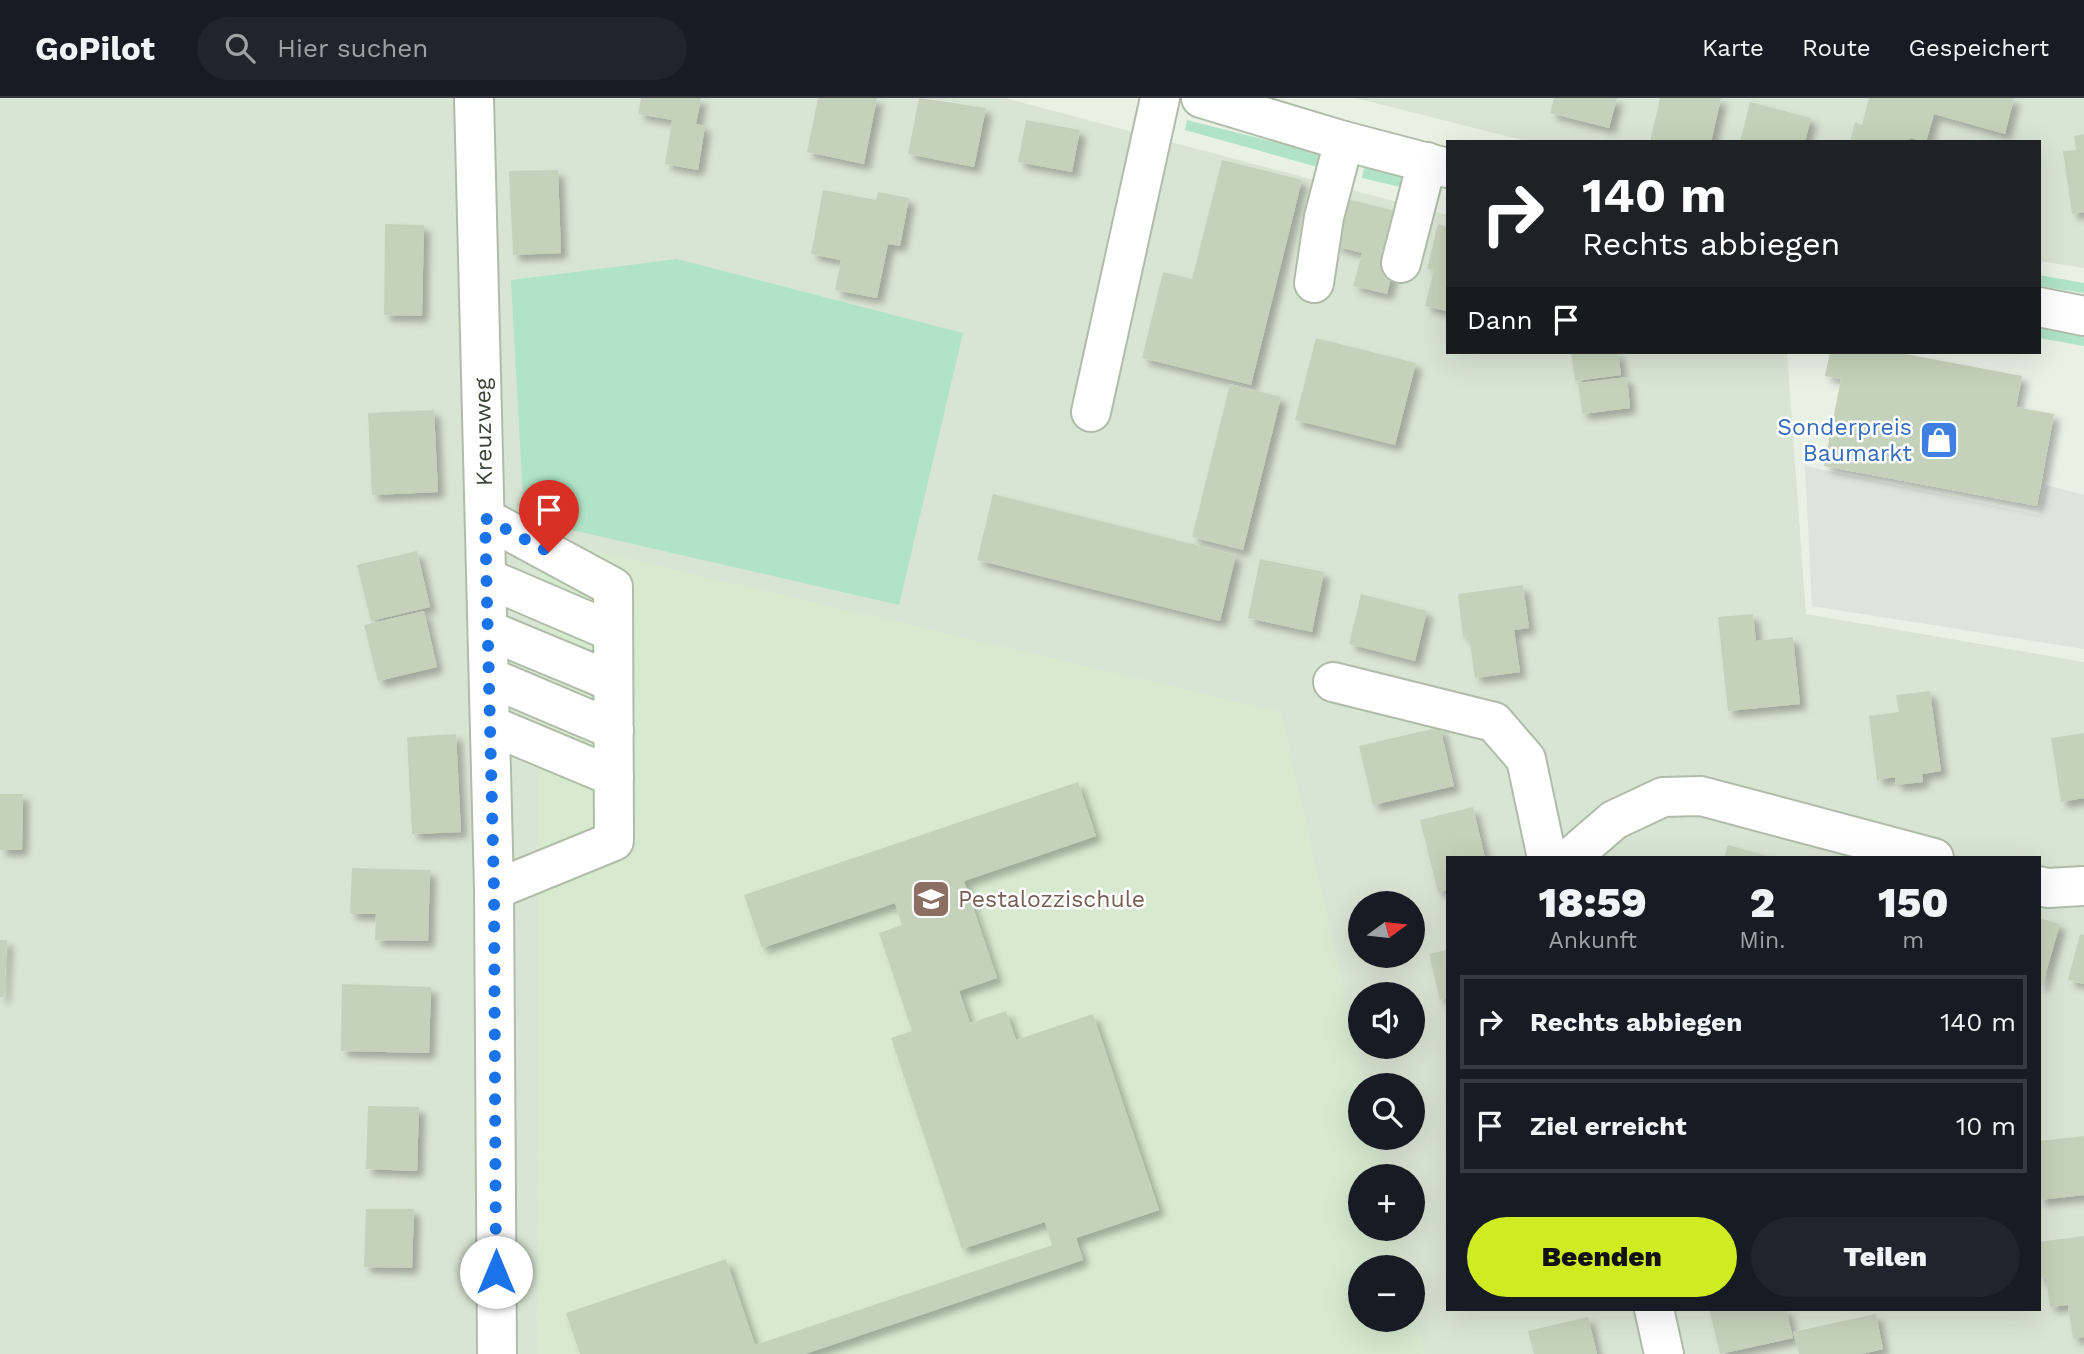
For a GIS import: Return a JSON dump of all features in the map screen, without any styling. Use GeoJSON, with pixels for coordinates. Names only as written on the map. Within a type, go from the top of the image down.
{"type":"FeatureCollection","features":[{"type":"Feature","properties":{"kind":"street","name":"Kreuzweg"},"geometry":{"type":"LineString","coordinates":[[474,98],[491,725],[497,1354]]}},
{"type":"Feature","properties":{"kind":"street"},"geometry":{"type":"LineString","coordinates":[[1091,412],[1160,98]]}},
{"type":"Feature","properties":{"kind":"street"},"geometry":{"type":"LineString","coordinates":[[1200,98],[1344,141],[1437,165],[1401,263]]}},
{"type":"Feature","properties":{"kind":"street"},"geometry":{"type":"LineString","coordinates":[[1314,282],[1324,217],[1344,141]]}},
{"type":"Feature","properties":{"kind":"street"},"geometry":{"type":"LineString","coordinates":[[2041,307],[2084,316]]}},
{"type":"Feature","properties":{"kind":"street"},"geometry":{"type":"LineString","coordinates":[[485,518],[613,587],[614,841],[494,890]]}},
{"type":"Feature","properties":{"kind":"street"},"geometry":{"type":"LineString","coordinates":[[487,579],[613,632]]}},
{"type":"Feature","properties":{"kind":"street"},"geometry":{"type":"LineString","coordinates":[[488,630],[613,682]]}},
{"type":"Feature","properties":{"kind":"street"},"geometry":{"type":"LineString","coordinates":[[489,677],[614,730]]}},
{"type":"Feature","properties":{"kind":"street"},"geometry":{"type":"LineString","coordinates":[[1333,682],[1494,722],[1526,759],[1547,856]]}},
{"type":"Feature","properties":{"kind":"street"},"geometry":{"type":"LineString","coordinates":[[491,725],[614,777]]}},
{"type":"Feature","properties":{"kind":"street"},"geometry":{"type":"LineString","coordinates":[[1572,856],[1614,820],[1663,797],[1702,796],[1927,856]]}},
{"type":"Feature","properties":{"kind":"street"},"geometry":{"type":"LineString","coordinates":[[2041,886],[2084,886]]}},
{"type":"Feature","properties":{"kind":"street"},"geometry":{"type":"LineString","coordinates":[[1654,1311],[1664,1354]]}},
{"type":"Feature","properties":{"kind":"shaded area"},"geometry":{"type":"Polygon","coordinates":[[[0,98],[1005,98],[1446,215],[1446,354],[1787,354],[1806,614],[2084,662],[2084,1354],[0,1354],[0,98]]]}},
{"type":"Feature","properties":{"kind":"shaded area"},"geometry":{"type":"Polygon","coordinates":[[[1355,98],[2084,98],[2084,268],[2041,261],[2041,140],[1522,140],[1355,98]]]}},
{"type":"Feature","properties":{"kind":"shaded area"},"geometry":{"type":"Polygon","coordinates":[[[1187,120],[1325,155],[1321,168],[1185,130],[1187,120]]]}},
{"type":"Feature","properties":{"kind":"shaded area"},"geometry":{"type":"Polygon","coordinates":[[[1364,167],[1415,179],[1413,190],[1362,178],[1364,167]]]}},
{"type":"Feature","properties":{"kind":"shaded area"},"geometry":{"type":"Polygon","coordinates":[[[677,259],[963,333],[899,605],[524,519],[511,280],[677,259]]]}},
{"type":"Feature","properties":{"kind":"shaded area"},"geometry":{"type":"Polygon","coordinates":[[[2041,275],[2084,283],[2084,293],[2041,286],[2041,275]]]}},
{"type":"Feature","properties":{"kind":"shaded area"},"geometry":{"type":"Polygon","coordinates":[[[2041,326],[2084,337],[2084,346],[2041,338],[2041,326]]]}},
{"type":"Feature","properties":{"kind":"shaded area"},"geometry":{"type":"Polygon","coordinates":[[[1805,466],[2039,515],[2046,485],[2084,495],[2084,649],[1812,606],[1805,466]]]}},
{"type":"Feature","properties":{"kind":"shaded area","name":"Pestalozzischule"},"geometry":{"type":"Polygon","coordinates":[[[539,538],[1281,712],[1348,1010],[1348,1059],[1359,1059],[1362,1073],[1348,1073],[1348,1150],[1379,1150],[1382,1164],[1348,1164],[1348,1241],[1400,1241],[1402,1255],[1348,1255],[1348,1332],[1420,1332],[1425,1354],[537,1354],[539,538]]]}},
{"type":"Feature","properties":{"kind":"building"},"geometry":{"type":"Polygon","coordinates":[[[641,98],[701,98],[696,124],[705,126],[698,170],[665,164],[672,120],[638,114],[641,98]]]}},
{"type":"Feature","properties":{"kind":"building"},"geometry":{"type":"Polygon","coordinates":[[[818,98],[877,98],[864,164],[807,152],[818,98]]]}},
{"type":"Feature","properties":{"kind":"building"},"geometry":{"type":"Polygon","coordinates":[[[919,98],[986,108],[974,167],[908,154],[919,98]]]}},
{"type":"Feature","properties":{"kind":"building"},"geometry":{"type":"Polygon","coordinates":[[[1554,98],[1617,98],[1609,128],[1550,113],[1554,98]]]}},
{"type":"Feature","properties":{"kind":"building"},"geometry":{"type":"Polygon","coordinates":[[[1660,98],[1721,98],[1711,140],[1650,140],[1660,98]]]}},
{"type":"Feature","properties":{"kind":"building"},"geometry":{"type":"Polygon","coordinates":[[[1869,98],[2014,98],[2005,134],[1934,114],[1927,140],[1850,140],[1855,122],[1862,125],[1869,98]]]}},
{"type":"Feature","properties":{"kind":"building"},"geometry":{"type":"Polygon","coordinates":[[[1750,102],[1811,118],[1806,140],[1740,140],[1750,102]]]}},
{"type":"Feature","properties":{"kind":"building"},"geometry":{"type":"Polygon","coordinates":[[[1026,120],[1080,130],[1072,172],[1018,162],[1026,120]]]}},
{"type":"Feature","properties":{"kind":"building"},"geometry":{"type":"Polygon","coordinates":[[[2084,134],[2084,212],[2072,214],[2063,151],[2076,150],[2074,136],[2084,134]]]}},
{"type":"Feature","properties":{"kind":"building"},"geometry":{"type":"Polygon","coordinates":[[[1222,160],[1302,180],[1251,385],[1142,358],[1163,272],[1192,279],[1222,160]]]}},
{"type":"Feature","properties":{"kind":"building"},"geometry":{"type":"Polygon","coordinates":[[[558,170],[561,253],[513,255],[509,171],[558,170]]]}},
{"type":"Feature","properties":{"kind":"building"},"geometry":{"type":"Polygon","coordinates":[[[823,190],[876,200],[878,192],[909,198],[900,246],[888,244],[877,298],[835,290],[841,260],[811,254],[823,190]]]}},
{"type":"Feature","properties":{"kind":"building"},"geometry":{"type":"Polygon","coordinates":[[[1347,199],[1407,214],[1387,294],[1353,286],[1362,253],[1335,246],[1347,199]]]}},
{"type":"Feature","properties":{"kind":"building"},"geometry":{"type":"Polygon","coordinates":[[[385,224],[424,225],[422,316],[384,315],[385,224]]]}},
{"type":"Feature","properties":{"kind":"building"},"geometry":{"type":"Polygon","coordinates":[[[1438,224],[1446,227],[1446,311],[1425,306],[1434,270],[1427,269],[1438,224]]]}},
{"type":"Feature","properties":{"kind":"building"},"geometry":{"type":"Polygon","coordinates":[[[1316,338],[1416,363],[1395,445],[1295,420],[1316,338]]]}},
{"type":"Feature","properties":{"kind":"building"},"geometry":{"type":"Polygon","coordinates":[[[1571,354],[1618,354],[1621,375],[1575,381],[1571,354]]]}},
{"type":"Feature","properties":{"kind":"building","name":"Sonderpreis Baumarkt"},"geometry":{"type":"Polygon","coordinates":[[[1830,354],[1906,354],[2022,376],[2016,407],[2054,414],[2037,506],[1824,466],[1841,379],[1825,376],[1830,354]]]}},
{"type":"Feature","properties":{"kind":"building"},"geometry":{"type":"Polygon","coordinates":[[[1627,377],[1630,408],[1582,414],[1578,383],[1627,377]]]}},
{"type":"Feature","properties":{"kind":"building"},"geometry":{"type":"Polygon","coordinates":[[[1230,384],[1281,397],[1243,550],[1192,537],[1230,384]]]}},
{"type":"Feature","properties":{"kind":"building"},"geometry":{"type":"Polygon","coordinates":[[[434,410],[438,492],[372,495],[368,413],[434,410]]]}},
{"type":"Feature","properties":{"kind":"building"},"geometry":{"type":"Polygon","coordinates":[[[993,494],[1236,555],[1220,621],[977,560],[993,494]]]}},
{"type":"Feature","properties":{"kind":"building"},"geometry":{"type":"Polygon","coordinates":[[[417,551],[430,607],[371,621],[357,565],[417,551]]]}},
{"type":"Feature","properties":{"kind":"building"},"geometry":{"type":"Polygon","coordinates":[[[1260,559],[1324,572],[1312,632],[1248,618],[1260,559]]]}},
{"type":"Feature","properties":{"kind":"building"},"geometry":{"type":"Polygon","coordinates":[[[1523,585],[1529,628],[1514,630],[1520,672],[1475,678],[1469,636],[1463,637],[1458,594],[1523,585]]]}},
{"type":"Feature","properties":{"kind":"building"},"geometry":{"type":"Polygon","coordinates":[[[1361,594],[1427,611],[1415,661],[1349,644],[1361,594]]]}},
{"type":"Feature","properties":{"kind":"building"},"geometry":{"type":"Polygon","coordinates":[[[424,611],[437,667],[378,681],[364,625],[424,611]]]}},
{"type":"Feature","properties":{"kind":"building"},"geometry":{"type":"Polygon","coordinates":[[[1753,614],[1756,641],[1793,637],[1800,704],[1728,711],[1718,617],[1753,614]]]}},
{"type":"Feature","properties":{"kind":"building"},"geometry":{"type":"Polygon","coordinates":[[[1930,691],[1941,771],[1922,774],[1923,782],[1896,785],[1895,777],[1877,780],[1869,716],[1899,712],[1896,695],[1930,691]]]}},
{"type":"Feature","properties":{"kind":"building"},"geometry":{"type":"Polygon","coordinates":[[[1440,727],[1454,786],[1373,805],[1359,746],[1440,727]]]}},
{"type":"Feature","properties":{"kind":"building"},"geometry":{"type":"Polygon","coordinates":[[[2084,733],[2084,798],[2061,802],[2051,738],[2084,733]]]}},
{"type":"Feature","properties":{"kind":"building"},"geometry":{"type":"Polygon","coordinates":[[[456,734],[461,832],[412,834],[407,737],[456,734]]]}},
{"type":"Feature","properties":{"kind":"building"},"geometry":{"type":"Polygon","coordinates":[[[1078,782],[1096,836],[964,881],[997,978],[959,991],[970,1023],[1006,1011],[1016,1040],[1093,1014],[1159,1210],[1076,1238],[1083,1260],[805,1354],[580,1354],[566,1313],[726,1259],[755,1345],[1052,1245],[1045,1222],[962,1249],[891,1038],[912,1031],[879,933],[902,925],[895,903],[762,948],[744,895],[1078,782]]]}},
{"type":"Feature","properties":{"kind":"building"},"geometry":{"type":"Polygon","coordinates":[[[0,794],[23,794],[22,850],[0,850],[0,794]]]}},
{"type":"Feature","properties":{"kind":"building"},"geometry":{"type":"Polygon","coordinates":[[[1473,807],[1485,856],[1446,856],[1446,890],[1438,892],[1420,820],[1473,807]]]}},
{"type":"Feature","properties":{"kind":"building"},"geometry":{"type":"Polygon","coordinates":[[[1728,845],[1767,856],[1725,856],[1728,845]]]}},
{"type":"Feature","properties":{"kind":"building"},"geometry":{"type":"Polygon","coordinates":[[[352,868],[430,870],[428,941],[375,940],[376,914],[350,914],[352,868]]]}},
{"type":"Feature","properties":{"kind":"building"},"geometry":{"type":"Polygon","coordinates":[[[2041,919],[2060,924],[2041,986],[2041,919]]]}},
{"type":"Feature","properties":{"kind":"building"},"geometry":{"type":"Polygon","coordinates":[[[2080,934],[2084,935],[2084,984],[2068,980],[2080,934]]]}},
{"type":"Feature","properties":{"kind":"building"},"geometry":{"type":"Polygon","coordinates":[[[0,940],[7,940],[4,997],[0,997],[0,940]]]}},
{"type":"Feature","properties":{"kind":"building"},"geometry":{"type":"Polygon","coordinates":[[[1446,950],[1446,998],[1440,1000],[1429,954],[1446,950]]]}},
{"type":"Feature","properties":{"kind":"building"},"geometry":{"type":"Polygon","coordinates":[[[342,984],[431,987],[429,1053],[341,1051],[342,984]]]}},
{"type":"Feature","properties":{"kind":"building"},"geometry":{"type":"Polygon","coordinates":[[[368,1106],[419,1107],[417,1171],[366,1169],[368,1106]]]}},
{"type":"Feature","properties":{"kind":"building"},"geometry":{"type":"Polygon","coordinates":[[[2084,1136],[2084,1195],[2041,1200],[2041,1141],[2084,1136]]]}},
{"type":"Feature","properties":{"kind":"building"},"geometry":{"type":"Polygon","coordinates":[[[366,1209],[414,1209],[412,1268],[364,1267],[366,1209]]]}},
{"type":"Feature","properties":{"kind":"building"},"geometry":{"type":"Polygon","coordinates":[[[2084,1236],[2084,1337],[2073,1339],[2068,1305],[2050,1307],[2046,1277],[2041,1278],[2041,1242],[2084,1236]]]}},
{"type":"Feature","properties":{"kind":"building"},"geometry":{"type":"Polygon","coordinates":[[[1709,1311],[1786,1311],[1793,1338],[1720,1354],[1709,1311]]]}},
{"type":"Feature","properties":{"kind":"building"},"geometry":{"type":"Polygon","coordinates":[[[1876,1314],[1883,1349],[1862,1354],[1799,1354],[1793,1332],[1876,1314]]]}},
{"type":"Feature","properties":{"kind":"building"},"geometry":{"type":"Polygon","coordinates":[[[1588,1317],[1597,1354],[1534,1354],[1528,1331],[1588,1317]]]}},
{"type":"Feature","properties":{"kind":"place","name":"Sonderpreis Baumarkt"},"geometry":{"type":"Point","coordinates":[1939,440]}},
{"type":"Feature","properties":{"kind":"place","name":"Pestalozzischule"},"geometry":{"type":"Point","coordinates":[931,899]}},
{"type":"Feature","properties":{"kind":"route"},"geometry":{"type":"LineString","coordinates":[[496,1272],[494,890],[485,518],[549,552]]}}]}
